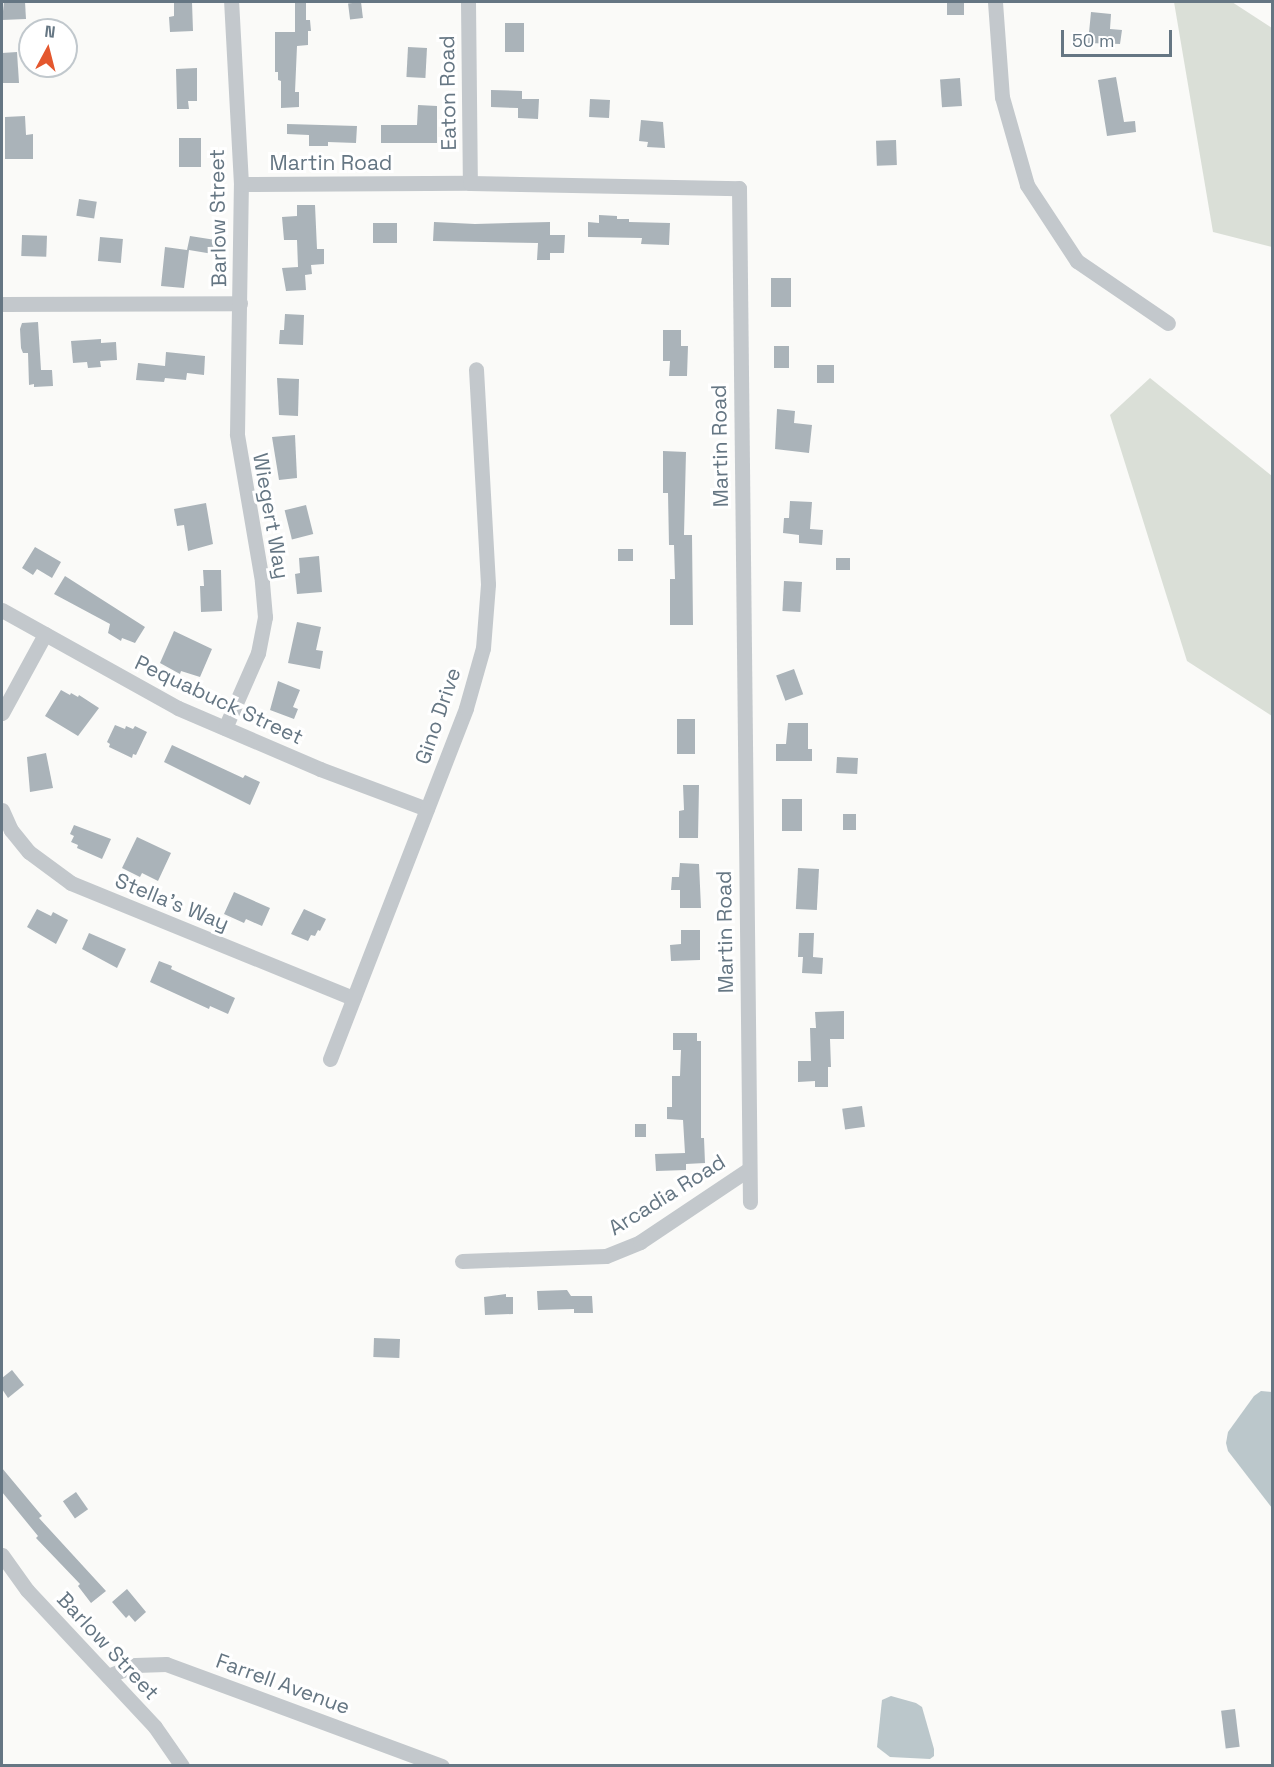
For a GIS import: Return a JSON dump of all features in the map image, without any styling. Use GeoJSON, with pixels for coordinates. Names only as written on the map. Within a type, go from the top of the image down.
{"type":"FeatureCollection","features":[{"type":"Feature","properties":{"kind":"street","name":"Barlow Street"},"geometry":{"type":"LineString","coordinates":[[2,304],[240,303],[241,184],[231,2]]}},
{"type":"Feature","properties":{"kind":"street","name":"Eaton Road"},"geometry":{"type":"LineString","coordinates":[[468,2],[470,183]]}},
{"type":"Feature","properties":{"kind":"street"},"geometry":{"type":"LineString","coordinates":[[995,2],[1002,97],[1027,185],[1077,261],[1168,323]]}},
{"type":"Feature","properties":{"kind":"street","name":"Martin Road"},"geometry":{"type":"LineString","coordinates":[[241,184],[470,183],[739,188],[750,1202]]}},
{"type":"Feature","properties":{"kind":"street","name":"Wiegert Way"},"geometry":{"type":"LineString","coordinates":[[225,728],[258,653],[265,617],[262,581],[237,434],[240,303]]}},
{"type":"Feature","properties":{"kind":"street","name":"Gino Drive"},"geometry":{"type":"LineString","coordinates":[[330,1059],[466,708],[483,648],[488,584],[476,369]]}},
{"type":"Feature","properties":{"kind":"street","name":"Pequabuck Street"},"geometry":{"type":"LineString","coordinates":[[2,610],[160,699],[320,769],[427,809]]}},
{"type":"Feature","properties":{"kind":"street"},"geometry":{"type":"LineString","coordinates":[[2,713],[45,634]]}},
{"type":"Feature","properties":{"kind":"street","name":"Stella's Way"},"geometry":{"type":"LineString","coordinates":[[2,810],[11,830],[29,852],[47,868],[71,883],[353,998]]}},
{"type":"Feature","properties":{"kind":"street","name":"Arcadia Road"},"geometry":{"type":"LineString","coordinates":[[462,1261],[606,1256],[640,1242],[749,1169]]}},
{"type":"Feature","properties":{"kind":"street","name":"Barlow Street"},"geometry":{"type":"LineString","coordinates":[[2,1555],[27,1590],[155,1727],[182,1766]]}},
{"type":"Feature","properties":{"kind":"street","name":"Farrell Avenue"},"geometry":{"type":"LineString","coordinates":[[108,1676],[135,1665],[166,1664],[442,1766]]}},
{"type":"Feature","properties":{"kind":"shaded area"},"geometry":{"type":"Polygon","coordinates":[[[1174,2],[1232,2],[1272,28],[1272,247],[1213,232],[1174,2]]]}},
{"type":"Feature","properties":{"kind":"shaded area"},"geometry":{"type":"Polygon","coordinates":[[[1150,378],[1272,476],[1272,716],[1187,661],[1110,415],[1150,378]]]}},
{"type":"Feature","properties":{"kind":"shaded area"},"geometry":{"type":"Polygon","coordinates":[[[1261,1391],[1272,1392],[1272,1508],[1228,1451],[1226,1443],[1228,1432],[1254,1396],[1261,1391]]]}},
{"type":"Feature","properties":{"kind":"shaded area"},"geometry":{"type":"Polygon","coordinates":[[[891,1696],[922,1707],[934,1749],[934,1756],[930,1759],[890,1757],[877,1747],[882,1700],[891,1696]]]}},
{"type":"Feature","properties":{"kind":"building"},"geometry":{"type":"Polygon","coordinates":[[[4,2],[25,2],[26,18],[2,20],[4,2]]]}},
{"type":"Feature","properties":{"kind":"building"},"geometry":{"type":"Polygon","coordinates":[[[174,2],[192,2],[193,31],[170,32],[169,17],[174,16],[174,2]]]}},
{"type":"Feature","properties":{"kind":"building"},"geometry":{"type":"Polygon","coordinates":[[[295,2],[306,2],[306,20],[310,20],[311,31],[308,31],[308,45],[297,46],[295,92],[299,92],[299,107],[281,108],[281,81],[278,80],[278,72],[275,72],[275,32],[295,32],[295,2]]]}},
{"type":"Feature","properties":{"kind":"building"},"geometry":{"type":"Polygon","coordinates":[[[361,2],[363,18],[350,19],[348,4],[361,2]]]}},
{"type":"Feature","properties":{"kind":"building"},"geometry":{"type":"Polygon","coordinates":[[[947,2],[964,2],[964,15],[947,15],[947,2]]]}},
{"type":"Feature","properties":{"kind":"building"},"geometry":{"type":"Polygon","coordinates":[[[1091,12],[1111,14],[1110,29],[1122,30],[1120,44],[1088,43],[1091,12]]]}},
{"type":"Feature","properties":{"kind":"building"},"geometry":{"type":"Polygon","coordinates":[[[505,23],[524,23],[524,52],[505,52],[505,23]]]}},
{"type":"Feature","properties":{"kind":"building"},"geometry":{"type":"Polygon","coordinates":[[[408,47],[427,48],[425,78],[406,77],[408,47]]]}},
{"type":"Feature","properties":{"kind":"building"},"geometry":{"type":"Polygon","coordinates":[[[17,52],[19,83],[2,83],[2,53],[17,52]]]}},
{"type":"Feature","properties":{"kind":"building"},"geometry":{"type":"Polygon","coordinates":[[[197,68],[197,101],[188,101],[189,109],[177,109],[176,69],[197,68]]]}},
{"type":"Feature","properties":{"kind":"building"},"geometry":{"type":"Polygon","coordinates":[[[1116,77],[1124,122],[1135,121],[1136,132],[1107,136],[1098,80],[1116,77]]]}},
{"type":"Feature","properties":{"kind":"building"},"geometry":{"type":"Polygon","coordinates":[[[960,78],[962,106],[942,107],[940,79],[960,78]]]}},
{"type":"Feature","properties":{"kind":"building"},"geometry":{"type":"Polygon","coordinates":[[[491,90],[522,91],[522,99],[539,99],[538,119],[518,118],[518,108],[491,107],[491,90]]]}},
{"type":"Feature","properties":{"kind":"building"},"geometry":{"type":"Polygon","coordinates":[[[590,99],[610,100],[609,118],[589,117],[590,99]]]}},
{"type":"Feature","properties":{"kind":"building"},"geometry":{"type":"Polygon","coordinates":[[[418,105],[437,106],[437,143],[381,143],[381,125],[417,125],[418,105]]]}},
{"type":"Feature","properties":{"kind":"building"},"geometry":{"type":"Polygon","coordinates":[[[25,116],[26,135],[33,134],[33,159],[5,159],[5,117],[25,116]]]}},
{"type":"Feature","properties":{"kind":"building"},"geometry":{"type":"Polygon","coordinates":[[[641,120],[663,122],[665,148],[647,147],[648,142],[639,141],[641,120]]]}},
{"type":"Feature","properties":{"kind":"building"},"geometry":{"type":"Polygon","coordinates":[[[287,124],[357,126],[356,143],[328,142],[328,146],[309,146],[309,135],[287,134],[287,124]]]}},
{"type":"Feature","properties":{"kind":"building"},"geometry":{"type":"Polygon","coordinates":[[[179,138],[201,138],[201,167],[179,167],[179,138]]]}},
{"type":"Feature","properties":{"kind":"building"},"geometry":{"type":"Polygon","coordinates":[[[896,140],[897,165],[877,166],[876,141],[896,140]]]}},
{"type":"Feature","properties":{"kind":"building"},"geometry":{"type":"Polygon","coordinates":[[[79,199],[97,202],[94,219],[76,216],[79,199]]]}},
{"type":"Feature","properties":{"kind":"building"},"geometry":{"type":"Polygon","coordinates":[[[297,205],[315,205],[317,249],[324,249],[324,264],[311,265],[312,274],[305,275],[306,290],[286,291],[282,268],[298,267],[297,240],[284,240],[282,217],[297,216],[297,205]]]}},
{"type":"Feature","properties":{"kind":"building"},"geometry":{"type":"Polygon","coordinates":[[[599,215],[617,216],[617,219],[629,219],[629,222],[670,223],[669,245],[641,244],[642,238],[588,237],[588,222],[599,223],[599,215]]]}},
{"type":"Feature","properties":{"kind":"building"},"geometry":{"type":"Polygon","coordinates":[[[434,222],[475,224],[550,222],[550,235],[565,235],[564,253],[550,253],[550,260],[537,260],[538,243],[433,241],[434,222]]]}},
{"type":"Feature","properties":{"kind":"building"},"geometry":{"type":"Polygon","coordinates":[[[373,223],[397,223],[397,243],[373,243],[373,223]]]}},
{"type":"Feature","properties":{"kind":"building"},"geometry":{"type":"Polygon","coordinates":[[[22,235],[47,236],[46,257],[21,256],[22,235]]]}},
{"type":"Feature","properties":{"kind":"building"},"geometry":{"type":"Polygon","coordinates":[[[190,236],[222,241],[219,255],[189,250],[184,288],[161,286],[165,247],[187,250],[190,236]]]}},
{"type":"Feature","properties":{"kind":"building"},"geometry":{"type":"Polygon","coordinates":[[[100,237],[123,239],[121,263],[98,261],[100,237]]]}},
{"type":"Feature","properties":{"kind":"building"},"geometry":{"type":"Polygon","coordinates":[[[771,278],[791,278],[791,307],[771,307],[771,278]]]}},
{"type":"Feature","properties":{"kind":"building"},"geometry":{"type":"Polygon","coordinates":[[[285,314],[304,315],[303,345],[279,344],[280,330],[284,330],[285,314]]]}},
{"type":"Feature","properties":{"kind":"building"},"geometry":{"type":"Polygon","coordinates":[[[38,322],[41,370],[52,370],[53,386],[29,385],[28,353],[23,353],[21,348],[20,329],[22,323],[38,322]]]}},
{"type":"Feature","properties":{"kind":"building"},"geometry":{"type":"Polygon","coordinates":[[[663,330],[681,330],[681,346],[688,346],[687,376],[669,376],[670,361],[663,361],[663,330]]]}},
{"type":"Feature","properties":{"kind":"building"},"geometry":{"type":"Polygon","coordinates":[[[101,339],[101,343],[116,342],[117,360],[100,361],[101,367],[88,368],[87,362],[73,363],[71,341],[101,339]]]}},
{"type":"Feature","properties":{"kind":"building"},"geometry":{"type":"Polygon","coordinates":[[[774,346],[789,346],[789,368],[774,368],[774,346]]]}},
{"type":"Feature","properties":{"kind":"building"},"geometry":{"type":"Polygon","coordinates":[[[166,352],[205,356],[204,375],[187,373],[186,380],[165,378],[164,382],[136,380],[138,363],[165,366],[166,352]]]}},
{"type":"Feature","properties":{"kind":"building"},"geometry":{"type":"Polygon","coordinates":[[[817,365],[834,365],[834,383],[817,383],[817,365]]]}},
{"type":"Feature","properties":{"kind":"building"},"geometry":{"type":"Polygon","coordinates":[[[277,378],[299,379],[298,416],[279,415],[277,378]]]}},
{"type":"Feature","properties":{"kind":"building"},"geometry":{"type":"Polygon","coordinates":[[[777,409],[795,411],[794,423],[812,425],[809,453],[775,449],[777,409]]]}},
{"type":"Feature","properties":{"kind":"building"},"geometry":{"type":"Polygon","coordinates":[[[295,435],[297,478],[279,480],[272,437],[295,435]]]}},
{"type":"Feature","properties":{"kind":"building"},"geometry":{"type":"Polygon","coordinates":[[[663,451],[686,452],[684,535],[692,535],[693,625],[670,625],[670,579],[675,579],[674,545],[669,545],[668,493],[663,493],[663,451]]]}},
{"type":"Feature","properties":{"kind":"building"},"geometry":{"type":"Polygon","coordinates":[[[790,501],[812,502],[810,529],[823,530],[822,545],[799,543],[799,535],[783,533],[784,518],[789,518],[790,501]]]}},
{"type":"Feature","properties":{"kind":"building"},"geometry":{"type":"Polygon","coordinates":[[[206,503],[213,544],[188,551],[184,525],[177,526],[174,509],[206,503]]]}},
{"type":"Feature","properties":{"kind":"building"},"geometry":{"type":"Polygon","coordinates":[[[306,505],[313,534],[292,539],[285,510],[306,505]]]}},
{"type":"Feature","properties":{"kind":"building"},"geometry":{"type":"Polygon","coordinates":[[[35,547],[61,562],[52,578],[37,569],[33,575],[22,568],[35,547]]]}},
{"type":"Feature","properties":{"kind":"building"},"geometry":{"type":"Polygon","coordinates":[[[618,549],[633,549],[633,561],[618,561],[618,549]]]}},
{"type":"Feature","properties":{"kind":"building"},"geometry":{"type":"Polygon","coordinates":[[[319,556],[322,592],[297,594],[295,574],[300,573],[299,558],[319,556]]]}},
{"type":"Feature","properties":{"kind":"building"},"geometry":{"type":"Polygon","coordinates":[[[836,558],[850,558],[850,570],[836,570],[836,558]]]}},
{"type":"Feature","properties":{"kind":"building"},"geometry":{"type":"Polygon","coordinates":[[[203,570],[221,570],[222,611],[201,612],[200,586],[204,586],[203,570]]]}},
{"type":"Feature","properties":{"kind":"building"},"geometry":{"type":"Polygon","coordinates":[[[65,576],[145,627],[135,643],[122,638],[121,641],[108,633],[110,624],[54,594],[65,576]]]}},
{"type":"Feature","properties":{"kind":"building"},"geometry":{"type":"Polygon","coordinates":[[[784,581],[802,582],[800,612],[782,611],[784,581]]]}},
{"type":"Feature","properties":{"kind":"building"},"geometry":{"type":"Polygon","coordinates":[[[297,622],[321,627],[316,650],[323,651],[320,669],[288,663],[297,622]]]}},
{"type":"Feature","properties":{"kind":"building"},"geometry":{"type":"Polygon","coordinates":[[[174,631],[212,649],[200,677],[181,671],[180,674],[160,663],[174,631]]]}},
{"type":"Feature","properties":{"kind":"building"},"geometry":{"type":"Polygon","coordinates":[[[794,669],[803,694],[785,701],[776,675],[794,669]]]}},
{"type":"Feature","properties":{"kind":"building"},"geometry":{"type":"Polygon","coordinates":[[[278,681],[300,690],[293,707],[298,709],[294,719],[270,710],[278,681]]]}},
{"type":"Feature","properties":{"kind":"building"},"geometry":{"type":"Polygon","coordinates":[[[61,690],[70,695],[71,693],[78,697],[79,695],[99,708],[78,736],[45,716],[61,690]]]}},
{"type":"Feature","properties":{"kind":"building"},"geometry":{"type":"Polygon","coordinates":[[[677,719],[695,719],[695,754],[677,754],[677,719]]]}},
{"type":"Feature","properties":{"kind":"building"},"geometry":{"type":"Polygon","coordinates":[[[788,723],[808,723],[808,749],[812,749],[812,761],[776,761],[776,744],[786,744],[788,723]]]}},
{"type":"Feature","properties":{"kind":"building"},"geometry":{"type":"Polygon","coordinates":[[[115,725],[125,729],[126,726],[133,729],[135,726],[147,732],[136,755],[133,754],[132,758],[109,747],[110,744],[107,742],[115,725]]]}},
{"type":"Feature","properties":{"kind":"building"},"geometry":{"type":"Polygon","coordinates":[[[172,745],[243,778],[245,775],[260,782],[250,805],[164,762],[172,745]]]}},
{"type":"Feature","properties":{"kind":"building"},"geometry":{"type":"Polygon","coordinates":[[[46,753],[53,788],[30,792],[27,757],[46,753]]]}},
{"type":"Feature","properties":{"kind":"building"},"geometry":{"type":"Polygon","coordinates":[[[837,757],[858,758],[857,774],[836,773],[837,757]]]}},
{"type":"Feature","properties":{"kind":"building"},"geometry":{"type":"Polygon","coordinates":[[[683,785],[699,785],[698,838],[679,838],[679,811],[684,810],[683,785]]]}},
{"type":"Feature","properties":{"kind":"building"},"geometry":{"type":"Polygon","coordinates":[[[782,799],[802,799],[802,831],[782,831],[782,799]]]}},
{"type":"Feature","properties":{"kind":"building"},"geometry":{"type":"Polygon","coordinates":[[[843,814],[856,814],[856,830],[843,830],[843,814]]]}},
{"type":"Feature","properties":{"kind":"building"},"geometry":{"type":"Polygon","coordinates":[[[74,825],[111,839],[102,859],[77,848],[78,845],[71,842],[74,836],[70,834],[74,825]]]}},
{"type":"Feature","properties":{"kind":"building"},"geometry":{"type":"Polygon","coordinates":[[[137,837],[171,853],[158,881],[142,873],[140,877],[122,868],[137,837]]]}},
{"type":"Feature","properties":{"kind":"building"},"geometry":{"type":"Polygon","coordinates":[[[680,863],[699,864],[701,908],[680,908],[680,890],[671,890],[672,877],[679,877],[680,863]]]}},
{"type":"Feature","properties":{"kind":"building"},"geometry":{"type":"Polygon","coordinates":[[[798,868],[819,869],[817,910],[796,909],[798,868]]]}},
{"type":"Feature","properties":{"kind":"building"},"geometry":{"type":"Polygon","coordinates":[[[234,892],[270,908],[262,926],[246,919],[244,923],[224,914],[234,892]]]}},
{"type":"Feature","properties":{"kind":"building"},"geometry":{"type":"Polygon","coordinates":[[[37,909],[51,916],[53,912],[68,920],[56,944],[27,927],[37,909]]]}},
{"type":"Feature","properties":{"kind":"building"},"geometry":{"type":"Polygon","coordinates":[[[304,909],[326,919],[320,931],[318,930],[315,936],[311,935],[308,941],[291,934],[304,909]]]}},
{"type":"Feature","properties":{"kind":"building"},"geometry":{"type":"Polygon","coordinates":[[[681,930],[700,930],[700,960],[671,961],[670,945],[681,944],[681,930]]]}},
{"type":"Feature","properties":{"kind":"building"},"geometry":{"type":"Polygon","coordinates":[[[89,933],[126,949],[117,968],[82,949],[89,933]]]}},
{"type":"Feature","properties":{"kind":"building"},"geometry":{"type":"Polygon","coordinates":[[[799,933],[814,933],[813,957],[823,958],[822,974],[802,973],[803,957],[798,957],[799,933]]]}},
{"type":"Feature","properties":{"kind":"building"},"geometry":{"type":"Polygon","coordinates":[[[159,961],[172,966],[171,969],[235,998],[228,1014],[210,1006],[209,1009],[150,982],[159,961]]]}},
{"type":"Feature","properties":{"kind":"building"},"geometry":{"type":"Polygon","coordinates":[[[844,1011],[844,1039],[830,1039],[831,1067],[828,1067],[828,1087],[815,1087],[815,1081],[798,1082],[798,1061],[811,1061],[810,1028],[816,1028],[815,1012],[844,1011]]]}},
{"type":"Feature","properties":{"kind":"building"},"geometry":{"type":"Polygon","coordinates":[[[673,1033],[697,1033],[697,1041],[701,1041],[701,1138],[704,1138],[705,1163],[686,1164],[686,1170],[656,1171],[655,1154],[685,1153],[683,1120],[667,1119],[667,1107],[672,1107],[672,1076],[680,1076],[681,1050],[673,1050],[673,1033]]]}},
{"type":"Feature","properties":{"kind":"building"},"geometry":{"type":"Polygon","coordinates":[[[862,1106],[865,1127],[845,1130],[842,1109],[862,1106]]]}},
{"type":"Feature","properties":{"kind":"building"},"geometry":{"type":"Polygon","coordinates":[[[635,1124],[646,1124],[646,1137],[635,1137],[635,1124]]]}},
{"type":"Feature","properties":{"kind":"building"},"geometry":{"type":"Polygon","coordinates":[[[567,1290],[571,1296],[592,1296],[593,1313],[574,1313],[574,1309],[538,1310],[537,1291],[567,1290]]]}},
{"type":"Feature","properties":{"kind":"building"},"geometry":{"type":"Polygon","coordinates":[[[506,1294],[506,1297],[513,1297],[513,1314],[485,1315],[484,1297],[506,1294]]]}},
{"type":"Feature","properties":{"kind":"building"},"geometry":{"type":"Polygon","coordinates":[[[374,1338],[400,1339],[399,1358],[373,1357],[374,1338]]]}},
{"type":"Feature","properties":{"kind":"building"},"geometry":{"type":"Polygon","coordinates":[[[12,1370],[24,1385],[8,1398],[2,1389],[2,1378],[12,1370]]]}},
{"type":"Feature","properties":{"kind":"building"},"geometry":{"type":"Polygon","coordinates":[[[2,1468],[42,1516],[39,1518],[106,1591],[91,1603],[78,1586],[80,1584],[36,1538],[38,1536],[2,1492],[2,1468]]]}},
{"type":"Feature","properties":{"kind":"building"},"geometry":{"type":"Polygon","coordinates":[[[76,1492],[88,1509],[75,1518],[63,1501],[76,1492]]]}},
{"type":"Feature","properties":{"kind":"building"},"geometry":{"type":"Polygon","coordinates":[[[127,1589],[146,1612],[135,1622],[129,1615],[126,1618],[112,1602],[127,1589]]]}},
{"type":"Feature","properties":{"kind":"building"},"geometry":{"type":"Polygon","coordinates":[[[1235,1709],[1240,1747],[1226,1748],[1221,1711],[1235,1709]]]}}]}
